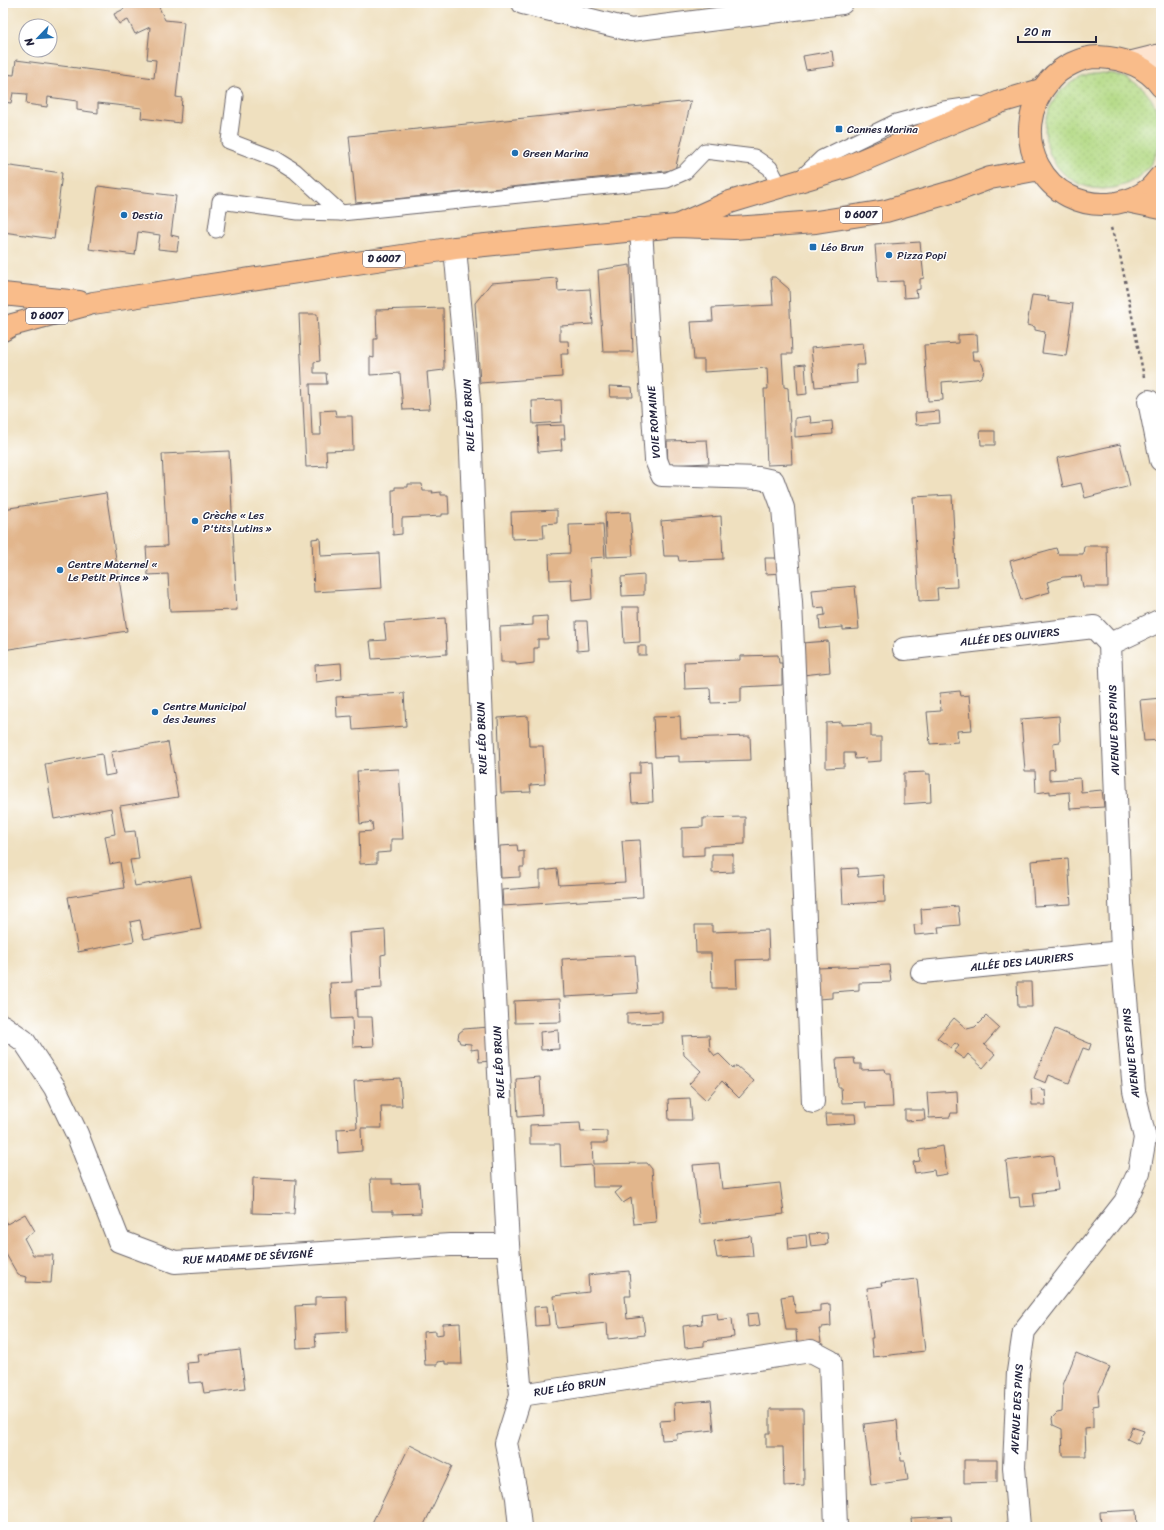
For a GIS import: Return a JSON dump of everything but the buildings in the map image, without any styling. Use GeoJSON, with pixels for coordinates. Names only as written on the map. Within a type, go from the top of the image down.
{"type":"FeatureCollection","features":[{"type":"Feature","properties":{"kind":"main road"},"geometry":{"type":"LineString","coordinates":[[1133,62],[1161,55]]}},
{"type":"Feature","properties":{"kind":"main road"},"geometry":{"type":"LineString","coordinates":[[1161,86],[1155,78],[1133,62],[1118,58],[1095,57],[1074,62],[1055,74],[1041,90],[1032,109],[1029,130],[1032,150],[1040,170],[1052,184],[1067,195],[1084,202],[1103,205],[1127,201],[1149,189],[1161,176]]}},
{"type":"Feature","properties":{"kind":"main road","name":"D 6007"},"geometry":{"type":"LineString","coordinates":[[676,226],[730,202],[849,166],[1000,102],[1041,90]]}},
{"type":"Feature","properties":{"kind":"main road","name":"D 6007"},"geometry":{"type":"LineString","coordinates":[[3,330],[12,325],[93,303],[454,248],[676,226],[734,228],[816,222],[886,211],[954,191],[990,178],[1040,170]]}},
{"type":"Feature","properties":{"kind":"main road"},"geometry":{"type":"LineString","coordinates":[[1127,201],[1161,208]]}},
{"type":"Feature","properties":{"kind":"main road","name":"D 6007"},"geometry":{"type":"LineString","coordinates":[[3,294],[93,303]]}},
{"type":"Feature","properties":{"kind":"street"},"geometry":{"type":"LineString","coordinates":[[523,3],[631,30],[842,3]]}},
{"type":"Feature","properties":{"kind":"street","name":"VOIE ROMAINE"},"geometry":{"type":"LineString","coordinates":[[641,229],[656,460],[662,475],[759,478],[773,481],[784,508],[791,602],[812,1102]]}},
{"type":"Feature","properties":{"kind":"street","name":"RUE LÉO BRUN"},"geometry":{"type":"LineString","coordinates":[[454,248],[469,402],[486,823],[508,1245],[521,1395],[811,1351],[830,1361],[836,1527]]}},
{"type":"Feature","properties":{"kind":"street"},"geometry":{"type":"LineString","coordinates":[[1148,401],[1161,460]]}},
{"type":"Feature","properties":{"kind":"street"},"geometry":{"type":"LineString","coordinates":[[1110,644],[1161,620]]}},
{"type":"Feature","properties":{"kind":"street","name":"ALLÉE DES OLIVIERS"},"geometry":{"type":"LineString","coordinates":[[904,649],[1094,627],[1110,644]]}},
{"type":"Feature","properties":{"kind":"street","name":"AVENUE DES PINS"},"geometry":{"type":"LineString","coordinates":[[1019,1527],[1014,1467],[1018,1372],[1024,1331],[1125,1202],[1153,1141],[1134,1091],[1122,952],[1110,644]]}},
{"type":"Feature","properties":{"kind":"street","name":"ALLÉE DES LAURIERS"},"geometry":{"type":"LineString","coordinates":[[922,972],[1122,952]]}},
{"type":"Feature","properties":{"kind":"street","name":"RUE MADAME DE SÉVIGNÉ"},"geometry":{"type":"LineString","coordinates":[[3,1026],[24,1041],[55,1088],[77,1134],[119,1242],[175,1262],[450,1245],[508,1245]]}},
{"type":"Feature","properties":{"kind":"street"},"geometry":{"type":"LineString","coordinates":[[520,1527],[517,1498],[506,1443],[521,1395]]}},
{"type":"Feature","properties":{"kind":"lane"},"geometry":{"type":"LineString","coordinates":[[235,95],[229,141],[276,159],[295,171],[341,213]]}},
{"type":"Feature","properties":{"kind":"lane"},"geometry":{"type":"LineString","coordinates":[[216,230],[220,201],[298,212],[341,213],[667,180],[685,172],[705,151],[754,157],[770,168],[788,185]]}},
{"type":"Feature","properties":{"kind":"path"},"geometry":{"type":"LineString","coordinates":[[1103,205],[1120,255],[1148,401]]}},
{"type":"Feature","properties":{"kind":"green space"},"geometry":{"type":"Polygon","coordinates":[[[1103,73],[1125,77],[1135,82],[1144,90],[1152,99],[1157,109],[1161,131],[1157,153],[1152,163],[1144,172],[1135,180],[1125,185],[1103,189],[1081,185],[1071,180],[1062,172],[1054,163],[1049,153],[1045,131],[1049,109],[1054,99],[1062,90],[1071,82],[1081,77],[1103,73]]]}},
{"type":"Feature","properties":{"kind":"place","name":"Cannes Marina"},"geometry":{"type":"Point","coordinates":[839,129]}},
{"type":"Feature","properties":{"kind":"place","name":"Green Marina"},"geometry":{"type":"Point","coordinates":[515,153]}},
{"type":"Feature","properties":{"kind":"place","name":"Destia"},"geometry":{"type":"Point","coordinates":[124,215]}},
{"type":"Feature","properties":{"kind":"place","name":"Léo Brun"},"geometry":{"type":"Point","coordinates":[813,247]}},
{"type":"Feature","properties":{"kind":"place","name":"Pizza Popi"},"geometry":{"type":"Point","coordinates":[889,255]}},
{"type":"Feature","properties":{"kind":"place","name":"Crèche « Les P'tits Lutins »"},"geometry":{"type":"Point","coordinates":[195,521]}},
{"type":"Feature","properties":{"kind":"place","name":"Centre Maternel « Le Petit Prince »"},"geometry":{"type":"Point","coordinates":[60,570]}},
{"type":"Feature","properties":{"kind":"place","name":"Centre Municipal des Jeunes"},"geometry":{"type":"Point","coordinates":[155,712]}}]}
